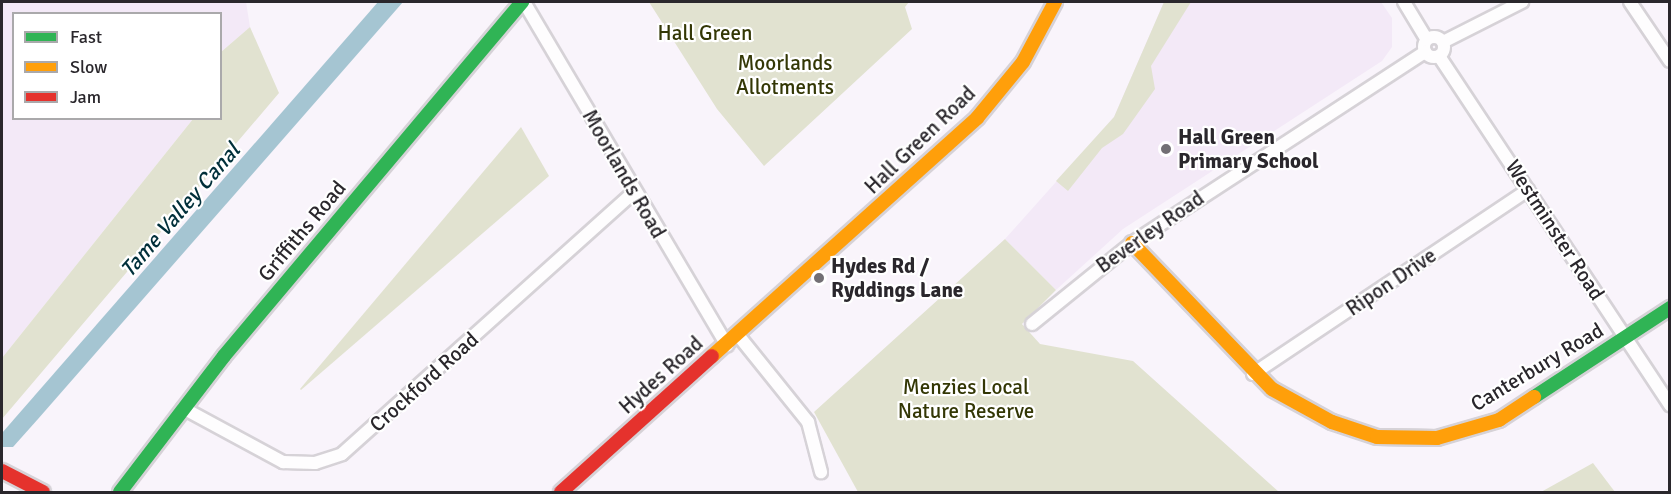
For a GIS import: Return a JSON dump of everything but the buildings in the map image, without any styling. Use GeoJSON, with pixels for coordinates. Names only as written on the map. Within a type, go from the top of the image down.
{"type":"FeatureCollection","features":[{"type":"Feature","properties":{"kind":"street","name":"Moorlands Road"},"geometry":{"type":"LineString","coordinates":[[523,2],[727,345]]}},
{"type":"Feature","properties":{"kind":"street","name":"Griffiths Road"},"geometry":{"type":"LineString","coordinates":[[120,492],[183,408],[523,2]]}},
{"type":"Feature","properties":{"kind":"street","name":"Hall Green Road"},"geometry":{"type":"LineString","coordinates":[[788,288],[977,118],[1023,62],[1054,2]]}},
{"type":"Feature","properties":{"kind":"street"},"geometry":{"type":"LineString","coordinates":[[1404,2],[1426,46],[1438,57],[1443,42],[1522,2]]}},
{"type":"Feature","properties":{"kind":"street"},"geometry":{"type":"LineString","coordinates":[[1630,2],[1670,61]]}},
{"type":"Feature","properties":{"kind":"street"},"geometry":{"type":"LineString","coordinates":[[1426,46],[1436,37],[1443,42]]}},
{"type":"Feature","properties":{"kind":"street","name":"Beverley Road"},"geometry":{"type":"LineString","coordinates":[[1032,324],[1132,243],[1426,46]]}},
{"type":"Feature","properties":{"kind":"street","name":"Westminster Road"},"geometry":{"type":"LineString","coordinates":[[1438,57],[1670,405]]}},
{"type":"Feature","properties":{"kind":"street","name":"Ripon Drive"},"geometry":{"type":"LineString","coordinates":[[1253,374],[1528,190]]}},
{"type":"Feature","properties":{"kind":"street","name":"Crockford Road"},"geometry":{"type":"LineString","coordinates":[[183,408],[283,462],[315,463],[342,454],[634,192]]}},
{"type":"Feature","properties":{"kind":"street","name":"Canterbury Road"},"geometry":{"type":"LineString","coordinates":[[1132,243],[1253,374],[1287,399],[1355,432],[1437,438],[1499,420],[1670,308]]}},
{"type":"Feature","properties":{"kind":"street","name":"Hydes Road"},"geometry":{"type":"LineString","coordinates":[[561,492],[788,288]]}},
{"type":"Feature","properties":{"kind":"street"},"geometry":{"type":"LineString","coordinates":[[738,335],[808,422],[822,472]]}},
{"type":"Feature","properties":{"kind":"street"},"geometry":{"type":"LineString","coordinates":[[2,471],[43,492]]}},
{"type":"Feature","properties":{"kind":"shaded area"},"geometry":{"type":"Polygon","coordinates":[[[2,2],[246,2],[250,27],[222,51],[222,12],[12,12],[12,120],[192,120],[2,358],[2,2]]]}},
{"type":"Feature","properties":{"kind":"shaded area","name":"Hall Green Primary School"},"geometry":{"type":"Polygon","coordinates":[[[1164,2],[1381,2],[1392,18],[1392,47],[1382,61],[1123,229],[1056,290],[1005,239],[1114,117],[1164,2]]]}},
{"type":"Feature","properties":{"kind":"green space","name":"Moorlands Allotments"},"geometry":{"type":"Polygon","coordinates":[[[649,2],[909,2],[905,7],[912,29],[764,166],[717,109],[649,2]]]}},
{"type":"Feature","properties":{"kind":"green space"},"geometry":{"type":"Polygon","coordinates":[[[1164,2],[1191,2],[1151,66],[1155,89],[1123,134],[1102,148],[1068,191],[1056,181],[1114,117],[1164,2]]]}},
{"type":"Feature","properties":{"kind":"green space"},"geometry":{"type":"Polygon","coordinates":[[[250,27],[279,93],[2,419],[2,358],[192,120],[222,120],[222,51],[250,27]]]}},
{"type":"Feature","properties":{"kind":"green space"},"geometry":{"type":"Polygon","coordinates":[[[521,127],[549,176],[301,390],[300,389],[521,127]]]}},
{"type":"Feature","properties":{"kind":"green space","name":"Menzies Local Nature Reserve"},"geometry":{"type":"Polygon","coordinates":[[[1005,239],[1056,290],[1022,324],[1040,344],[1133,361],[1279,492],[858,492],[814,412],[1005,239]]]}},
{"type":"Feature","properties":{"kind":"green space"},"geometry":{"type":"Polygon","coordinates":[[[1593,463],[1615,492],[1541,492],[1593,463]]]}},
{"type":"Feature","properties":{"kind":"water"},"geometry":{"type":"Polygon","coordinates":[[[378,2],[403,2],[13,447],[2,447],[2,433],[378,2]]]}},
{"type":"Feature","properties":{"kind":"traffic: fast"},"geometry":{"type":"LineString","coordinates":[[120,492],[224,356],[522,2]]}},
{"type":"Feature","properties":{"kind":"traffic: fast"},"geometry":{"type":"LineString","coordinates":[[1534,397],[1670,308]]}},
{"type":"Feature","properties":{"kind":"traffic: slow"},"geometry":{"type":"LineString","coordinates":[[712,356],[977,118],[1023,62],[1055,2]]}},
{"type":"Feature","properties":{"kind":"traffic: slow"},"geometry":{"type":"LineString","coordinates":[[1132,243],[1272,389],[1332,422],[1377,437],[1437,438],[1499,420],[1534,397]]}},
{"type":"Feature","properties":{"kind":"traffic: jam"},"geometry":{"type":"LineString","coordinates":[[561,492],[712,356]]}},
{"type":"Feature","properties":{"kind":"traffic: jam"},"geometry":{"type":"LineString","coordinates":[[2,471],[43,492]]}},
{"type":"Feature","properties":{"kind":"place","name":"Hall Green Primary School"},"geometry":{"type":"Point","coordinates":[1166,149]}},
{"type":"Feature","properties":{"kind":"place","name":"Hydes Rd / Ryddings Lane"},"geometry":{"type":"Point","coordinates":[819,278]}},
{"type":"Feature","properties":{"kind":"park label","name":"Hall Green"},"geometry":{"type":"Point","coordinates":[705,33]}},
{"type":"Feature","properties":{"kind":"water label","name":"Tame Valley Canal"},"geometry":{"type":"Point","coordinates":[180,210]}}]}
